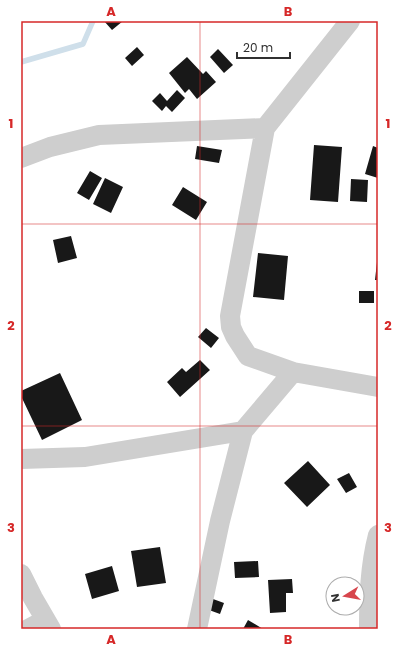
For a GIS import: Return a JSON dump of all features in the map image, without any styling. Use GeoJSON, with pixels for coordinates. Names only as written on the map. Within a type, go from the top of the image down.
{"type":"FeatureCollection","features":[{"type":"Feature","properties":{"kind":"street"},"geometry":{"type":"LineString","coordinates":[[350,21],[265,128],[230,316],[231,327],[235,336],[248,356],[293,372],[378,387]]}},
{"type":"Feature","properties":{"kind":"street"},"geometry":{"type":"LineString","coordinates":[[21,158],[50,147],[99,135],[265,128]]}},
{"type":"Feature","properties":{"kind":"street"},"geometry":{"type":"LineString","coordinates":[[197,629],[220,521],[242,430],[293,372]]}},
{"type":"Feature","properties":{"kind":"street"},"geometry":{"type":"LineString","coordinates":[[21,459],[85,457],[242,430]]}},
{"type":"Feature","properties":{"kind":"street"},"geometry":{"type":"LineString","coordinates":[[371,628],[370,590],[374,553],[378,535]]}},
{"type":"Feature","properties":{"kind":"street"},"geometry":{"type":"LineString","coordinates":[[21,574],[33,598],[42,626]]}},
{"type":"Feature","properties":{"kind":"building"},"geometry":{"type":"Polygon","coordinates":[[[104,21],[123,21],[112,30],[104,21]]]}},
{"type":"Feature","properties":{"kind":"building"},"geometry":{"type":"Polygon","coordinates":[[[137,47],[144,55],[132,66],[125,58],[137,47]]]}},
{"type":"Feature","properties":{"kind":"building"},"geometry":{"type":"Polygon","coordinates":[[[218,49],[233,65],[224,73],[210,57],[218,49]]]}},
{"type":"Feature","properties":{"kind":"building"},"geometry":{"type":"Polygon","coordinates":[[[187,57],[203,74],[206,71],[216,82],[197,99],[189,89],[185,93],[169,73],[187,57]]]}},
{"type":"Feature","properties":{"kind":"building"},"geometry":{"type":"Polygon","coordinates":[[[177,90],[185,98],[172,112],[166,106],[162,111],[152,101],[160,93],[167,101],[177,90]]]}},
{"type":"Feature","properties":{"kind":"building"},"geometry":{"type":"Polygon","coordinates":[[[314,145],[342,147],[338,202],[310,200],[314,145]]]}},
{"type":"Feature","properties":{"kind":"building"},"geometry":{"type":"Polygon","coordinates":[[[197,146],[222,150],[219,163],[195,159],[197,146]]]}},
{"type":"Feature","properties":{"kind":"building"},"geometry":{"type":"Polygon","coordinates":[[[373,146],[378,148],[378,178],[365,174],[373,146]]]}},
{"type":"Feature","properties":{"kind":"building"},"geometry":{"type":"Polygon","coordinates":[[[90,171],[102,178],[89,200],[77,193],[90,171]]]}},
{"type":"Feature","properties":{"kind":"building"},"geometry":{"type":"Polygon","coordinates":[[[105,178],[123,187],[111,213],[93,204],[105,178]]]}},
{"type":"Feature","properties":{"kind":"building"},"geometry":{"type":"Polygon","coordinates":[[[351,179],[368,180],[367,202],[350,201],[351,179]]]}},
{"type":"Feature","properties":{"kind":"building"},"geometry":{"type":"Polygon","coordinates":[[[183,187],[207,202],[196,220],[172,205],[183,187]]]}},
{"type":"Feature","properties":{"kind":"building"},"geometry":{"type":"Polygon","coordinates":[[[71,236],[77,258],[58,263],[53,240],[71,236]]]}},
{"type":"Feature","properties":{"kind":"building"},"geometry":{"type":"Polygon","coordinates":[[[258,253],[288,256],[284,300],[253,297],[258,253]]]}},
{"type":"Feature","properties":{"kind":"building"},"geometry":{"type":"Polygon","coordinates":[[[377,262],[378,280],[375,280],[377,262]]]}},
{"type":"Feature","properties":{"kind":"building"},"geometry":{"type":"Polygon","coordinates":[[[359,291],[374,291],[374,303],[359,303],[359,291]]]}},
{"type":"Feature","properties":{"kind":"building"},"geometry":{"type":"Polygon","coordinates":[[[206,328],[219,338],[211,348],[198,337],[206,328]]]}},
{"type":"Feature","properties":{"kind":"building"},"geometry":{"type":"Polygon","coordinates":[[[200,360],[210,370],[180,397],[167,382],[182,368],[186,372],[200,360]]]}},
{"type":"Feature","properties":{"kind":"building"},"geometry":{"type":"Polygon","coordinates":[[[60,373],[82,420],[42,440],[21,396],[21,391],[60,373]]]}},
{"type":"Feature","properties":{"kind":"building"},"geometry":{"type":"Polygon","coordinates":[[[308,461],[330,485],[307,507],[284,483],[308,461]]]}},
{"type":"Feature","properties":{"kind":"building"},"geometry":{"type":"Polygon","coordinates":[[[349,473],[357,487],[346,493],[337,479],[349,473]]]}},
{"type":"Feature","properties":{"kind":"building"},"geometry":{"type":"Polygon","coordinates":[[[160,547],[166,583],[137,587],[131,551],[160,547]]]}},
{"type":"Feature","properties":{"kind":"building"},"geometry":{"type":"Polygon","coordinates":[[[258,561],[259,577],[235,578],[234,562],[258,561]]]}},
{"type":"Feature","properties":{"kind":"building"},"geometry":{"type":"Polygon","coordinates":[[[112,566],[119,591],[92,599],[85,574],[112,566]]]}},
{"type":"Feature","properties":{"kind":"building"},"geometry":{"type":"Polygon","coordinates":[[[292,579],[293,593],[286,593],[286,612],[270,613],[268,580],[292,579]]]}},
{"type":"Feature","properties":{"kind":"building"},"geometry":{"type":"Polygon","coordinates":[[[213,599],[224,603],[220,614],[209,610],[213,599]]]}},
{"type":"Feature","properties":{"kind":"building"},"geometry":{"type":"Polygon","coordinates":[[[248,620],[263,629],[243,629],[248,620]]]}},
{"type":"Feature","properties":{"kind":"waterway"},"geometry":{"type":"LineString","coordinates":[[21,62],[83,44],[93,21]]}}]}
